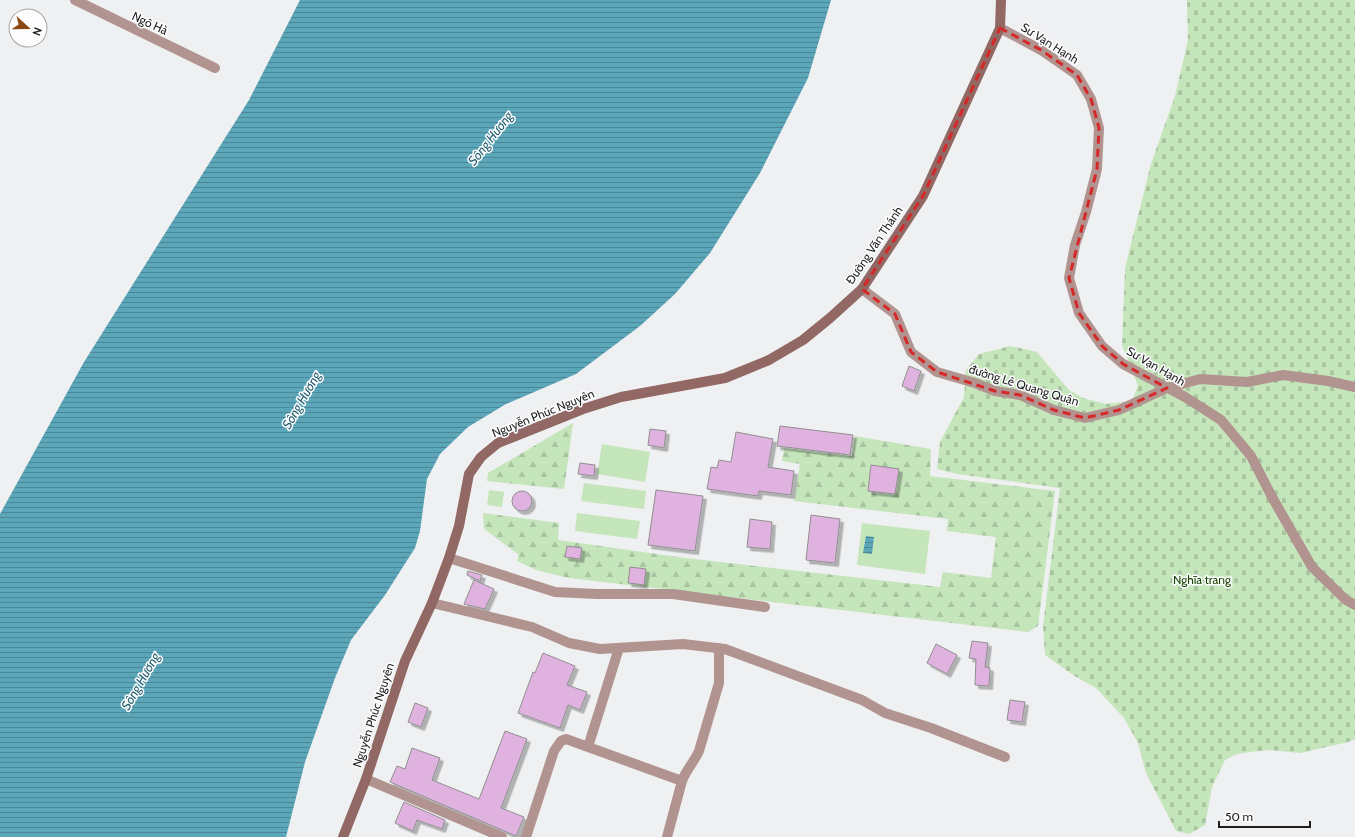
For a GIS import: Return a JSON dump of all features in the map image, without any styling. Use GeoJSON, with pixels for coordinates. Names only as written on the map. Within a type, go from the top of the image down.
{"type":"FeatureCollection","features":[{"type":"Feature","properties":{"kind":"main road","name":"Đường Văn Thánh"},"geometry":{"type":"LineString","coordinates":[[629,395],[726,378],[769,360],[803,340],[862,289],[923,196],[1000,28],[1001,0]]}},
{"type":"Feature","properties":{"kind":"main road","name":"Nguyễn Phúc Nguyên"},"geometry":{"type":"LineString","coordinates":[[343,837],[366,779],[405,661],[432,603],[449,558],[459,526],[469,474],[481,457],[498,443],[583,409],[629,395]]}},
{"type":"Feature","properties":{"kind":"street","name":"Ngô Hà"},"geometry":{"type":"LineString","coordinates":[[76,0],[215,68]]}},
{"type":"Feature","properties":{"kind":"street","name":"Sư Vạn Hạnh"},"geometry":{"type":"LineString","coordinates":[[1000,28],[1041,50],[1077,75],[1091,99],[1099,128],[1097,169],[1086,212],[1075,245],[1070,278],[1079,312],[1102,346],[1122,364],[1167,388],[1221,420],[1251,456],[1272,497],[1312,567],[1346,600],[1355,605]]}},
{"type":"Feature","properties":{"kind":"street","name":"đường Lê Quang Quận"},"geometry":{"type":"LineString","coordinates":[[862,289],[895,314],[911,352],[937,372],[975,383],[995,391],[1020,395],[1054,410],[1085,418],[1119,410],[1167,388],[1200,379],[1247,382],[1283,375],[1328,381],[1355,387]]}},
{"type":"Feature","properties":{"kind":"street"},"geometry":{"type":"LineString","coordinates":[[449,558],[555,592],[597,594],[672,594],[765,607]]}},
{"type":"Feature","properties":{"kind":"street"},"geometry":{"type":"LineString","coordinates":[[432,603],[532,627],[569,643],[600,649],[683,644],[719,648],[800,676],[862,700],[885,713],[931,728],[1005,757]]}},
{"type":"Feature","properties":{"kind":"street"},"geometry":{"type":"LineString","coordinates":[[588,747],[619,648]]}},
{"type":"Feature","properties":{"kind":"street"},"geometry":{"type":"LineString","coordinates":[[667,837],[682,781],[685,773],[695,761],[699,751],[719,683],[719,648]]}},
{"type":"Feature","properties":{"kind":"street"},"geometry":{"type":"LineString","coordinates":[[526,837],[554,751],[561,741],[566,739],[682,781]]}},
{"type":"Feature","properties":{"kind":"street"},"geometry":{"type":"LineString","coordinates":[[366,779],[502,837]]}},
{"type":"Feature","properties":{"kind":"highlighted area"},"geometry":{"type":"Polygon","coordinates":[[[1000,28],[1041,50],[1077,75],[1091,99],[1099,128],[1097,169],[1069,278],[1079,313],[1102,346],[1123,364],[1167,388],[1119,410],[1085,418],[1054,410],[1020,395],[995,391],[937,372],[911,352],[895,314],[862,289],[923,196],[1000,28]]]}},
{"type":"Feature","properties":{"kind":"green space","name":"Nghĩa trang"},"geometry":{"type":"Polygon","coordinates":[[[1187,0],[1355,0],[1355,739],[1300,753],[1270,750],[1237,754],[1225,760],[1212,787],[1205,825],[1189,834],[1176,831],[1146,773],[1138,743],[1124,718],[1096,688],[1073,675],[1045,655],[1043,626],[1060,488],[957,474],[937,469],[940,442],[964,397],[966,370],[979,354],[1010,346],[1037,352],[1069,390],[1083,398],[1106,404],[1132,401],[1138,386],[1122,345],[1125,268],[1151,164],[1175,96],[1188,40],[1187,0]]]}},
{"type":"Feature","properties":{"kind":"green space"},"geometry":{"type":"Polygon","coordinates":[[[573,423],[564,489],[487,481],[488,473],[573,423]]]}},
{"type":"Feature","properties":{"kind":"green space"},"geometry":{"type":"Polygon","coordinates":[[[855,436],[931,449],[930,476],[1055,491],[1038,626],[1028,632],[569,578],[536,570],[517,561],[519,555],[484,529],[483,513],[559,523],[558,540],[685,558],[940,587],[943,572],[991,578],[996,537],[947,531],[948,519],[794,501],[800,464],[782,461],[784,448],[852,456],[855,436]]]}},
{"type":"Feature","properties":{"kind":"green space"},"geometry":{"type":"Polygon","coordinates":[[[602,444],[650,452],[645,482],[597,474],[602,444]]]}},
{"type":"Feature","properties":{"kind":"green space"},"geometry":{"type":"Polygon","coordinates":[[[584,483],[646,491],[644,509],[581,501],[584,483]]]}},
{"type":"Feature","properties":{"kind":"green space"},"geometry":{"type":"Polygon","coordinates":[[[489,490],[504,492],[502,507],[487,505],[489,490]]]}},
{"type":"Feature","properties":{"kind":"green space"},"geometry":{"type":"Polygon","coordinates":[[[577,513],[640,521],[637,539],[575,531],[577,513]]]}},
{"type":"Feature","properties":{"kind":"green space"},"geometry":{"type":"Polygon","coordinates":[[[862,523],[930,531],[925,574],[857,565],[862,523]]]}},
{"type":"Feature","properties":{"kind":"water","name":"Sông Hương"},"geometry":{"type":"Polygon","coordinates":[[[300,0],[831,0],[808,78],[760,173],[710,253],[675,294],[640,326],[576,374],[506,404],[468,427],[440,454],[427,479],[420,531],[415,548],[385,595],[351,640],[335,678],[305,762],[286,837],[0,837],[0,514],[84,362],[249,100],[300,0]]]}},
{"type":"Feature","properties":{"kind":"water"},"geometry":{"type":"Polygon","coordinates":[[[866,536],[874,537],[872,554],[863,553],[866,536]]]}},
{"type":"Feature","properties":{"kind":"building"},"geometry":{"type":"Polygon","coordinates":[[[909,366],[921,371],[914,391],[902,386],[909,366]]]}},
{"type":"Feature","properties":{"kind":"building"},"geometry":{"type":"Polygon","coordinates":[[[780,426],[853,435],[850,455],[777,446],[780,426]]]}},
{"type":"Feature","properties":{"kind":"building"},"geometry":{"type":"Polygon","coordinates":[[[650,429],[666,431],[664,448],[648,445],[650,429]]]}},
{"type":"Feature","properties":{"kind":"building"},"geometry":{"type":"Polygon","coordinates":[[[736,432],[773,439],[768,467],[794,471],[791,495],[759,491],[758,496],[707,489],[711,467],[717,468],[719,460],[731,462],[736,432]]]}},
{"type":"Feature","properties":{"kind":"building"},"geometry":{"type":"Polygon","coordinates":[[[580,463],[595,465],[594,476],[578,474],[580,463]]]}},
{"type":"Feature","properties":{"kind":"building"},"geometry":{"type":"Polygon","coordinates":[[[871,465],[899,469],[895,494],[868,491],[871,465]]]}},
{"type":"Feature","properties":{"kind":"building"},"geometry":{"type":"Polygon","coordinates":[[[656,490],[703,496],[695,551],[648,545],[656,490]]]}},
{"type":"Feature","properties":{"kind":"building"},"geometry":{"type":"Polygon","coordinates":[[[522,491],[529,494],[532,501],[529,508],[522,511],[515,508],[512,501],[515,494],[522,491]]]}},
{"type":"Feature","properties":{"kind":"building"},"geometry":{"type":"Polygon","coordinates":[[[811,515],[840,519],[835,563],[806,560],[811,515]]]}},
{"type":"Feature","properties":{"kind":"building"},"geometry":{"type":"Polygon","coordinates":[[[750,519],[772,522],[770,549],[747,547],[750,519]]]}},
{"type":"Feature","properties":{"kind":"building"},"geometry":{"type":"Polygon","coordinates":[[[567,546],[582,548],[580,559],[565,557],[567,546]]]}},
{"type":"Feature","properties":{"kind":"building"},"geometry":{"type":"Polygon","coordinates":[[[630,567],[646,569],[644,585],[628,583],[630,567]]]}},
{"type":"Feature","properties":{"kind":"building"},"geometry":{"type":"Polygon","coordinates":[[[468,571],[482,575],[480,581],[467,575],[468,571]]]}},
{"type":"Feature","properties":{"kind":"building"},"geometry":{"type":"Polygon","coordinates":[[[474,580],[494,589],[485,609],[464,604],[474,580]]]}},
{"type":"Feature","properties":{"kind":"building"},"geometry":{"type":"Polygon","coordinates":[[[972,641],[988,643],[985,667],[990,668],[989,686],[975,685],[976,659],[969,658],[972,641]]]}},
{"type":"Feature","properties":{"kind":"building"},"geometry":{"type":"Polygon","coordinates":[[[936,644],[957,655],[947,674],[927,663],[936,644]]]}},
{"type":"Feature","properties":{"kind":"building"},"geometry":{"type":"Polygon","coordinates":[[[543,653],[575,666],[567,685],[587,692],[580,710],[568,705],[560,728],[518,713],[533,672],[535,673],[543,653]]]}},
{"type":"Feature","properties":{"kind":"building"},"geometry":{"type":"Polygon","coordinates":[[[1010,700],[1025,702],[1022,722],[1007,720],[1010,700]]]}},
{"type":"Feature","properties":{"kind":"building"},"geometry":{"type":"Polygon","coordinates":[[[415,703],[428,708],[421,727],[408,722],[415,703]]]}},
{"type":"Feature","properties":{"kind":"building"},"geometry":{"type":"Polygon","coordinates":[[[505,731],[527,739],[501,808],[524,817],[516,836],[390,782],[397,766],[405,769],[412,748],[440,758],[432,780],[479,799],[505,731]]]}},
{"type":"Feature","properties":{"kind":"building"},"geometry":{"type":"Polygon","coordinates":[[[404,802],[445,820],[442,829],[417,820],[413,831],[395,823],[404,802]]]}}]}
